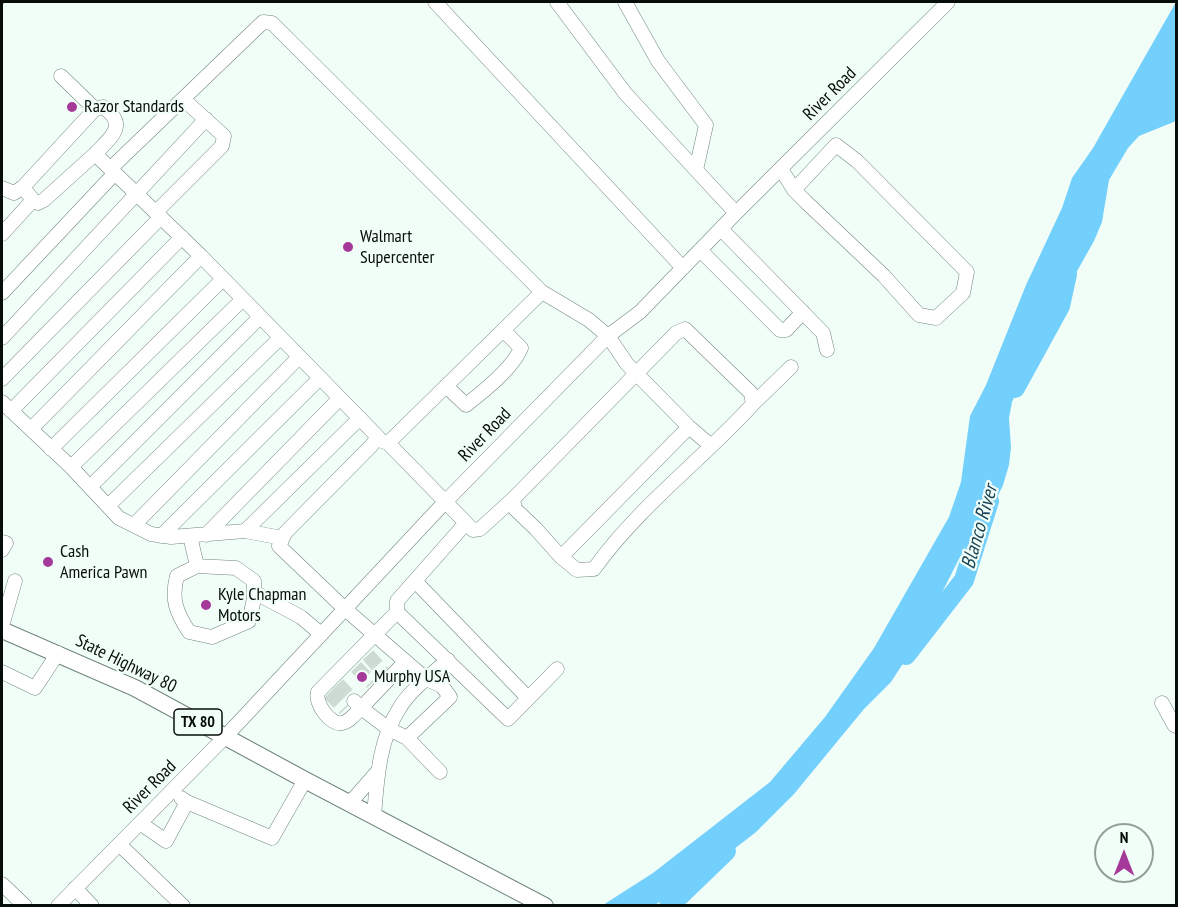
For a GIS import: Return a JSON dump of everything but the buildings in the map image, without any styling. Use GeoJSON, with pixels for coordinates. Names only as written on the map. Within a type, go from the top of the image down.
{"type":"FeatureCollection","features":[{"type":"Feature","properties":{"kind":"main road","name":"State Highway 80"},"geometry":{"type":"LineString","coordinates":[[2,628],[135,688],[382,820]]}},
{"type":"Feature","properties":{"kind":"main road","name":"TX 80"},"geometry":{"type":"LineString","coordinates":[[382,820],[545,906]]}},
{"type":"Feature","properties":{"kind":"street"},"geometry":{"type":"LineString","coordinates":[[435,2],[683,268]]}},
{"type":"Feature","properties":{"kind":"street"},"geometry":{"type":"LineString","coordinates":[[557,2],[626,93],[736,213]]}},
{"type":"Feature","properties":{"kind":"street"},"geometry":{"type":"LineString","coordinates":[[625,2],[658,61],[706,124],[696,170]]}},
{"type":"Feature","properties":{"kind":"street","name":"River Road"},"geometry":{"type":"LineString","coordinates":[[58,906],[225,737],[445,502],[608,336],[640,312],[948,2]]}},
{"type":"Feature","properties":{"kind":"street"},"geometry":{"type":"LineString","coordinates":[[2,293],[113,171],[183,99],[263,22],[272,23],[542,292],[589,320],[608,336],[627,364],[710,445]]}},
{"type":"Feature","properties":{"kind":"street"},"geometry":{"type":"LineString","coordinates":[[61,76],[95,110]]}},
{"type":"Feature","properties":{"kind":"street"},"geometry":{"type":"LineString","coordinates":[[2,378],[222,146],[224,136],[183,99]]}},
{"type":"Feature","properties":{"kind":"street"},"geometry":{"type":"LineString","coordinates":[[2,188],[14,193],[23,187],[95,110],[103,107],[112,114],[117,122],[115,134],[44,200],[38,203],[33,200],[23,187]]}},
{"type":"Feature","properties":{"kind":"street"},"geometry":{"type":"LineString","coordinates":[[2,338],[206,119]]}},
{"type":"Feature","properties":{"kind":"street"},"geometry":{"type":"LineString","coordinates":[[781,169],[794,190],[884,276],[919,315],[936,318],[963,293],[967,272],[857,161],[836,145],[794,190]]}},
{"type":"Feature","properties":{"kind":"street"},"geometry":{"type":"LineString","coordinates":[[95,154],[182,237],[378,437],[473,530],[480,529],[513,499],[676,334],[685,329],[751,393],[753,404]]}},
{"type":"Feature","properties":{"kind":"street"},"geometry":{"type":"LineString","coordinates":[[2,234],[33,200]]}},
{"type":"Feature","properties":{"kind":"street"},"geometry":{"type":"LineString","coordinates":[[721,229],[823,333],[827,350]]}},
{"type":"Feature","properties":{"kind":"street"},"geometry":{"type":"LineString","coordinates":[[182,237],[6,406],[71,467],[119,518],[151,534],[190,536],[245,531],[282,538]]}},
{"type":"Feature","properties":{"kind":"street"},"geometry":{"type":"LineString","coordinates":[[700,250],[780,330],[786,330],[803,312]]}},
{"type":"Feature","properties":{"kind":"street"},"geometry":{"type":"LineString","coordinates":[[31,429],[201,256]]}},
{"type":"Feature","properties":{"kind":"street"},"geometry":{"type":"LineString","coordinates":[[51,449],[223,279]]}},
{"type":"Feature","properties":{"kind":"street"},"geometry":{"type":"LineString","coordinates":[[407,738],[450,697],[442,686],[426,679],[405,662],[279,546],[285,533],[382,441],[446,386],[542,292]]}},
{"type":"Feature","properties":{"kind":"street"},"geometry":{"type":"LineString","coordinates":[[71,467],[243,299]]}},
{"type":"Feature","properties":{"kind":"street"},"geometry":{"type":"LineString","coordinates":[[90,488],[260,317]]}},
{"type":"Feature","properties":{"kind":"street"},"geometry":{"type":"LineString","coordinates":[[446,386],[466,405],[483,392],[518,356],[521,348],[503,330]]}},
{"type":"Feature","properties":{"kind":"street"},"geometry":{"type":"LineString","coordinates":[[108,506],[280,338]]}},
{"type":"Feature","properties":{"kind":"street"},"geometry":{"type":"LineString","coordinates":[[134,525],[299,357]]}},
{"type":"Feature","properties":{"kind":"street"},"geometry":{"type":"LineString","coordinates":[[513,499],[515,509],[561,557],[577,570],[594,569],[609,547],[710,445],[730,429],[790,366]]}},
{"type":"Feature","properties":{"kind":"street"},"geometry":{"type":"LineString","coordinates":[[161,536],[320,378]]}},
{"type":"Feature","properties":{"kind":"street"},"geometry":{"type":"LineString","coordinates":[[206,535],[340,398]]}},
{"type":"Feature","properties":{"kind":"street"},"geometry":{"type":"LineString","coordinates":[[245,531],[360,418]]}},
{"type":"Feature","properties":{"kind":"street"},"geometry":{"type":"LineString","coordinates":[[561,557],[689,427]]}},
{"type":"Feature","properties":{"kind":"street"},"geometry":{"type":"LineString","coordinates":[[405,662],[386,675],[353,709],[345,723],[334,722],[318,704],[316,698],[318,692],[331,686],[365,652],[376,635],[397,612],[397,601],[466,523]]}},
{"type":"Feature","properties":{"kind":"street"},"geometry":{"type":"LineString","coordinates":[[190,536],[197,566]]}},
{"type":"Feature","properties":{"kind":"street"},"geometry":{"type":"LineString","coordinates":[[2,542],[6,543],[2,550]]}},
{"type":"Feature","properties":{"kind":"street"},"geometry":{"type":"LineString","coordinates":[[197,566],[236,568],[255,581],[249,621],[212,637],[189,632],[177,613],[174,589],[177,576],[197,566]]}},
{"type":"Feature","properties":{"kind":"street"},"geometry":{"type":"LineString","coordinates":[[2,628],[15,581]]}},
{"type":"Feature","properties":{"kind":"street"},"geometry":{"type":"LineString","coordinates":[[415,581],[528,698]]}},
{"type":"Feature","properties":{"kind":"street"},"geometry":{"type":"LineString","coordinates":[[255,592],[301,617],[321,634]]}},
{"type":"Feature","properties":{"kind":"street"},"geometry":{"type":"LineString","coordinates":[[397,612],[508,719],[557,669]]}},
{"type":"Feature","properties":{"kind":"street"},"geometry":{"type":"LineString","coordinates":[[2,672],[35,688],[58,653]]}},
{"type":"Feature","properties":{"kind":"street"},"geometry":{"type":"LineString","coordinates":[[382,820],[378,771],[389,729],[399,707],[448,660]]}},
{"type":"Feature","properties":{"kind":"street"},"geometry":{"type":"LineString","coordinates":[[1161,703],[1176,726]]}},
{"type":"Feature","properties":{"kind":"street"},"geometry":{"type":"LineString","coordinates":[[353,709],[407,738],[440,772]]}},
{"type":"Feature","properties":{"kind":"street"},"geometry":{"type":"LineString","coordinates":[[350,803],[378,771]]}},
{"type":"Feature","properties":{"kind":"street"},"geometry":{"type":"LineString","coordinates":[[171,791],[187,802],[272,838],[305,780]]}},
{"type":"Feature","properties":{"kind":"street"},"geometry":{"type":"LineString","coordinates":[[140,823],[166,841],[187,802]]}},
{"type":"Feature","properties":{"kind":"street"},"geometry":{"type":"LineString","coordinates":[[119,844],[183,906]]}},
{"type":"Feature","properties":{"kind":"street"},"geometry":{"type":"LineString","coordinates":[[2,884],[25,906]]}},
{"type":"Feature","properties":{"kind":"street"},"geometry":{"type":"LineString","coordinates":[[75,888],[92,906]]}},
{"type":"Feature","properties":{"kind":"water"},"geometry":{"type":"Polygon","coordinates":[[[1176,2],[1176,121],[1139,136],[1128,148],[1109,180],[1102,222],[1094,241],[1054,312],[1012,402],[1009,418],[1011,447],[1003,485],[988,517],[962,553],[917,642],[891,682],[864,709],[794,794],[756,832],[715,864],[655,905],[603,905],[653,873],[770,782],[825,717],[874,648],[949,517],[961,482],[970,416],[986,385],[1026,285],[1062,208],[1072,178],[1093,148],[1176,2]]]}},
{"type":"Feature","properties":{"kind":"waterway","name":"Blanco River"},"geometry":{"type":"LineString","coordinates":[[1015,388],[1060,306],[1067,274]]}},
{"type":"Feature","properties":{"kind":"waterway","name":"Blanco River"},"geometry":{"type":"LineString","coordinates":[[906,655],[964,580],[989,501]]}},
{"type":"Feature","properties":{"kind":"waterway","name":"Blanco River"},"geometry":{"type":"LineString","coordinates":[[669,906],[726,851]]}},
{"type":"Feature","properties":{"kind":"tunnel"},"geometry":{"type":"LineString","coordinates":[[368,655],[383,672]]}},
{"type":"Feature","properties":{"kind":"tunnel"},"geometry":{"type":"LineString","coordinates":[[356,667],[372,683]]}},
{"type":"Feature","properties":{"kind":"tunnel"},"geometry":{"type":"LineString","coordinates":[[338,684],[354,701]]}},
{"type":"Feature","properties":{"kind":"tunnel"},"geometry":{"type":"LineString","coordinates":[[329,693],[345,709]]}},
{"type":"Feature","properties":{"kind":"place","name":"Razor Standards"},"geometry":{"type":"Point","coordinates":[72,107]}},
{"type":"Feature","properties":{"kind":"place","name":"Walmart Supercenter"},"geometry":{"type":"Point","coordinates":[348,247]}},
{"type":"Feature","properties":{"kind":"place","name":"Cash America Pawn"},"geometry":{"type":"Point","coordinates":[48,562]}},
{"type":"Feature","properties":{"kind":"place","name":"Kyle Chapman Motors"},"geometry":{"type":"Point","coordinates":[206,605]}},
{"type":"Feature","properties":{"kind":"place","name":"Murphy USA"},"geometry":{"type":"Point","coordinates":[362,677]}}]}
